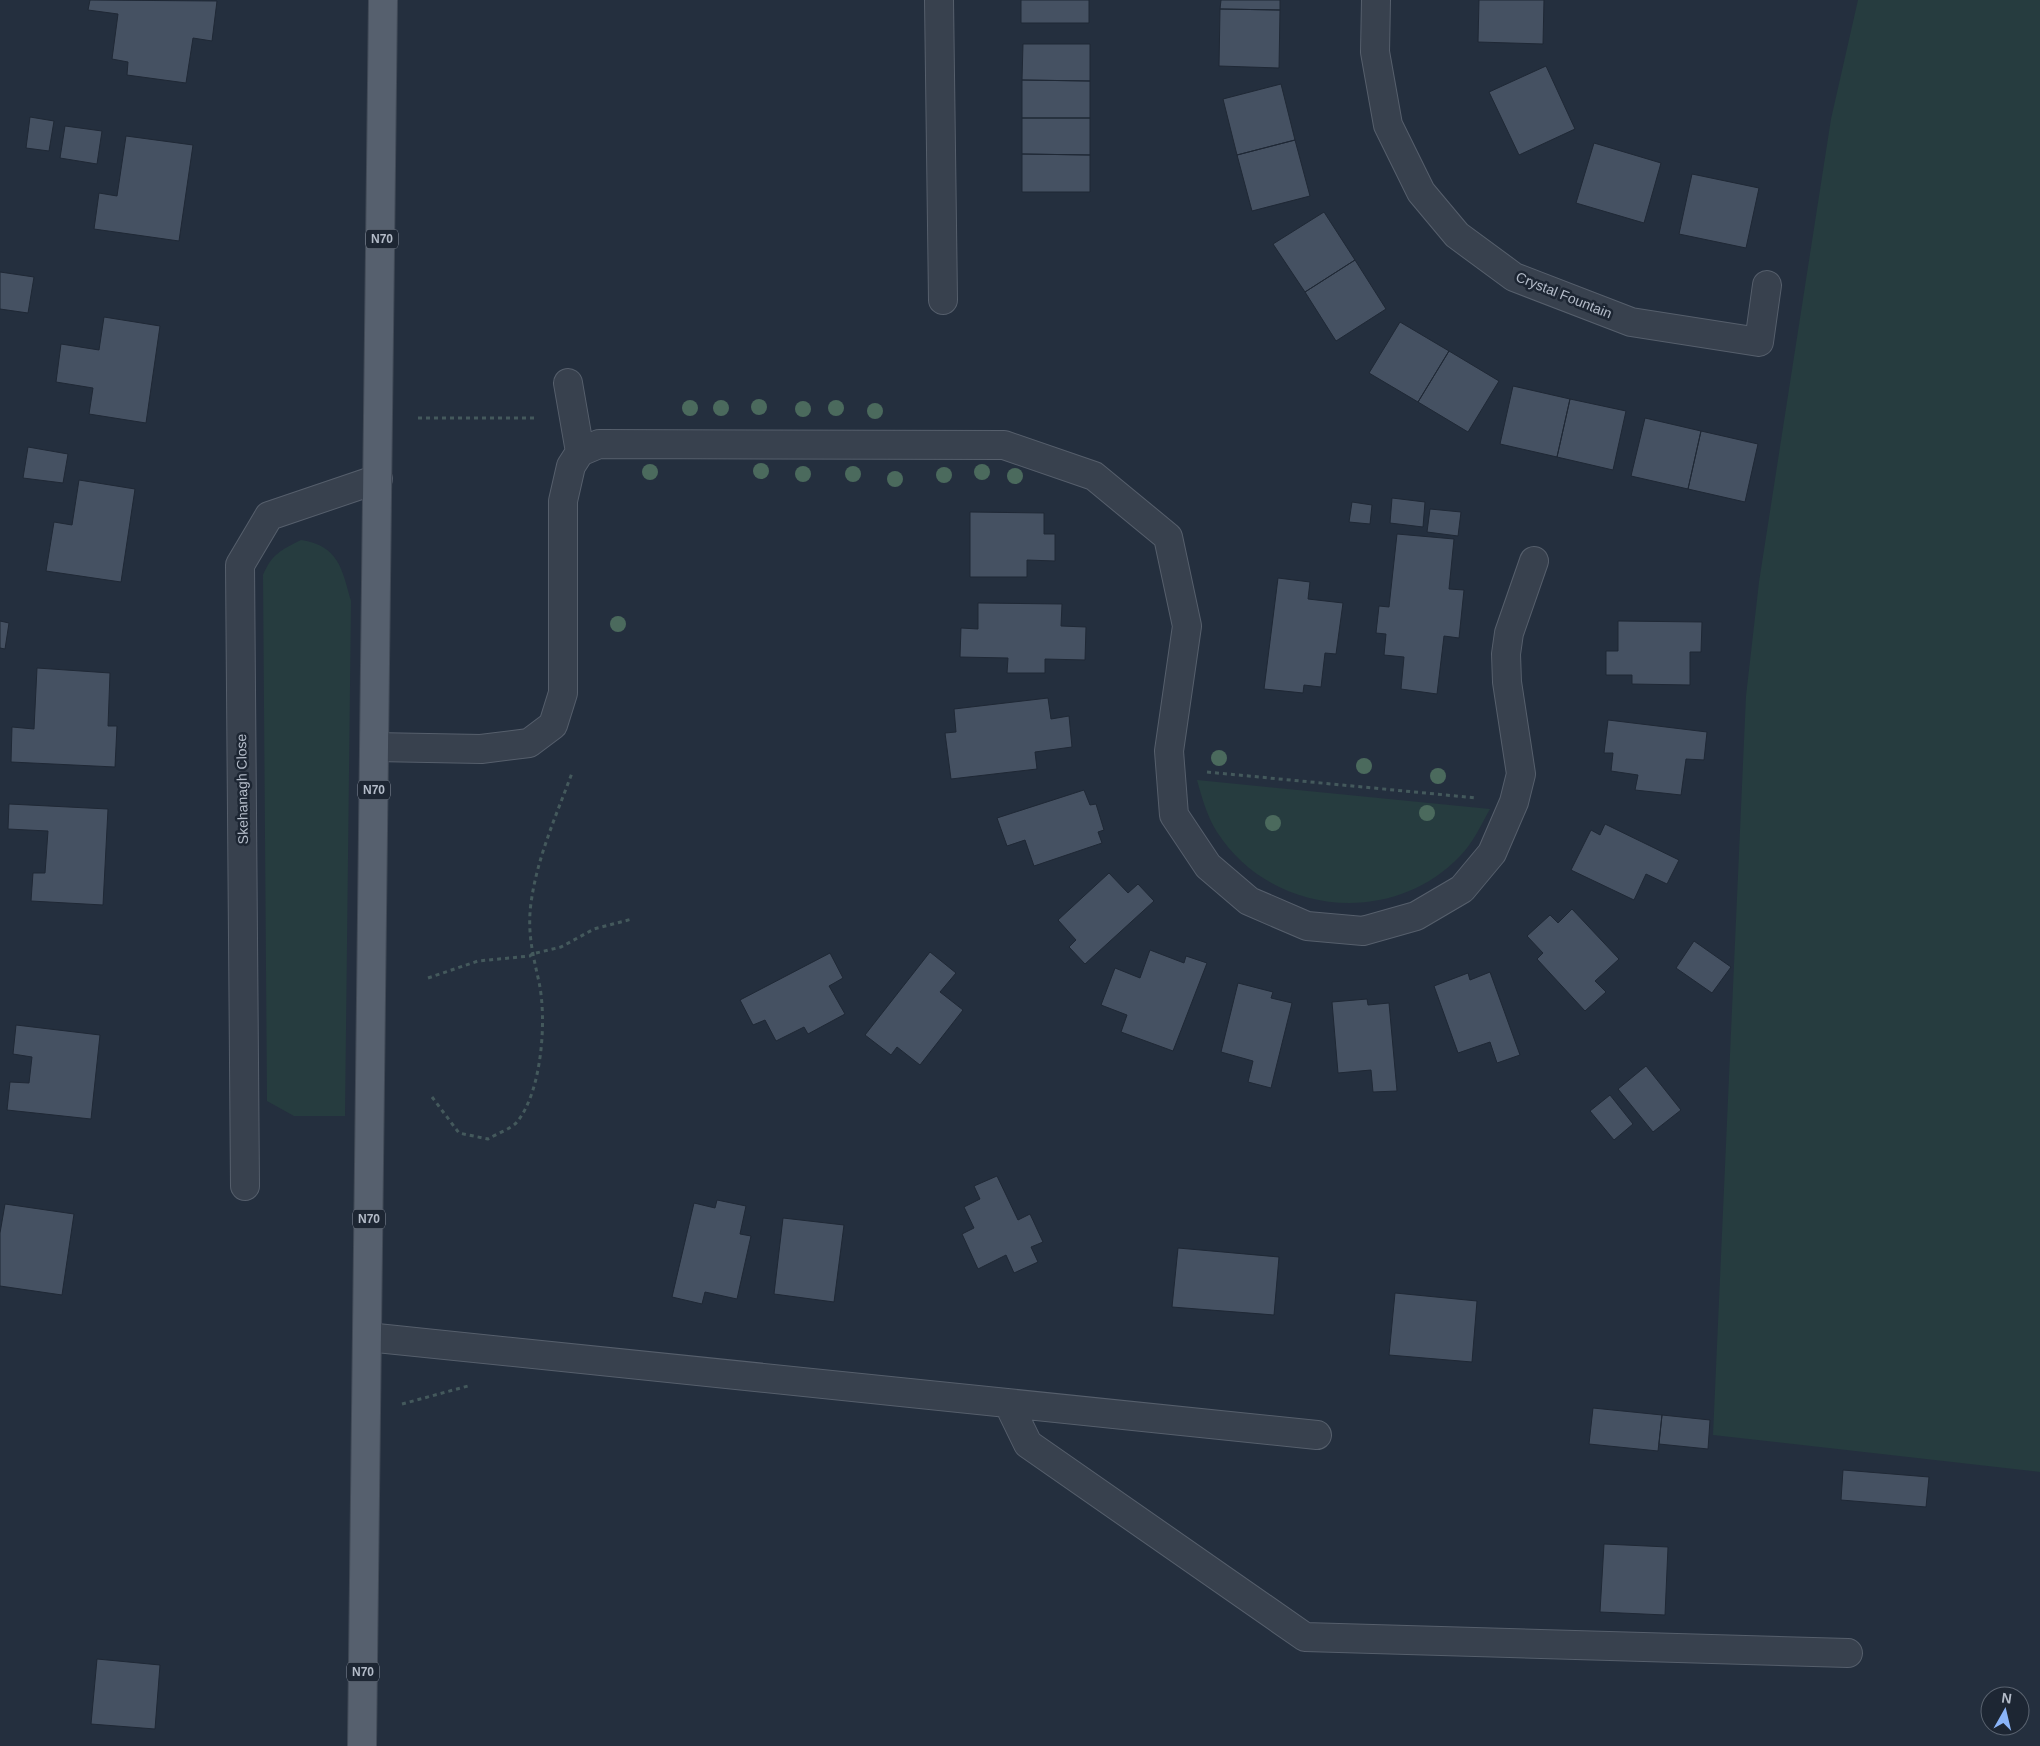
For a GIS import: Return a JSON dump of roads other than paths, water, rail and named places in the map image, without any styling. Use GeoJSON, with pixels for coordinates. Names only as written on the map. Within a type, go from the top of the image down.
{"type":"FeatureCollection","features":[{"type":"Feature","properties":{"kind":"main road","name":"N70"},"geometry":{"type":"LineString","coordinates":[[362,1746],[383,0]]}},
{"type":"Feature","properties":{"kind":"street"},"geometry":{"type":"LineString","coordinates":[[939,0],[943,300]]}},
{"type":"Feature","properties":{"kind":"street","name":"Crystal Fountain"},"geometry":{"type":"LineString","coordinates":[[1376,0],[1375,52],[1388,125],[1421,192],[1457,235],[1514,277],[1631,322],[1759,342],[1767,285]]}},
{"type":"Feature","properties":{"kind":"street"},"geometry":{"type":"LineString","coordinates":[[568,382],[580,452]]}},
{"type":"Feature","properties":{"kind":"street"},"geometry":{"type":"LineString","coordinates":[[375,747],[481,749],[529,742],[553,725],[563,693],[563,501],[571,466],[580,452],[599,444],[1004,445],[1094,476],[1168,537],[1187,626],[1169,751],[1174,814],[1208,866],[1249,901],[1307,926],[1363,931],[1416,916],[1462,889],[1492,853],[1514,802],[1521,774],[1506,682],[1506,654],[1509,633],[1534,561]]}},
{"type":"Feature","properties":{"kind":"street","name":"Skehanagh Close"},"geometry":{"type":"LineString","coordinates":[[245,1186],[240,565],[269,516],[378,479]]}},
{"type":"Feature","properties":{"kind":"street"},"geometry":{"type":"LineString","coordinates":[[367,1337],[1317,1435]]}},
{"type":"Feature","properties":{"kind":"street"},"geometry":{"type":"LineString","coordinates":[[1008,1403],[1028,1444],[1305,1637],[1848,1653]]}}]}
